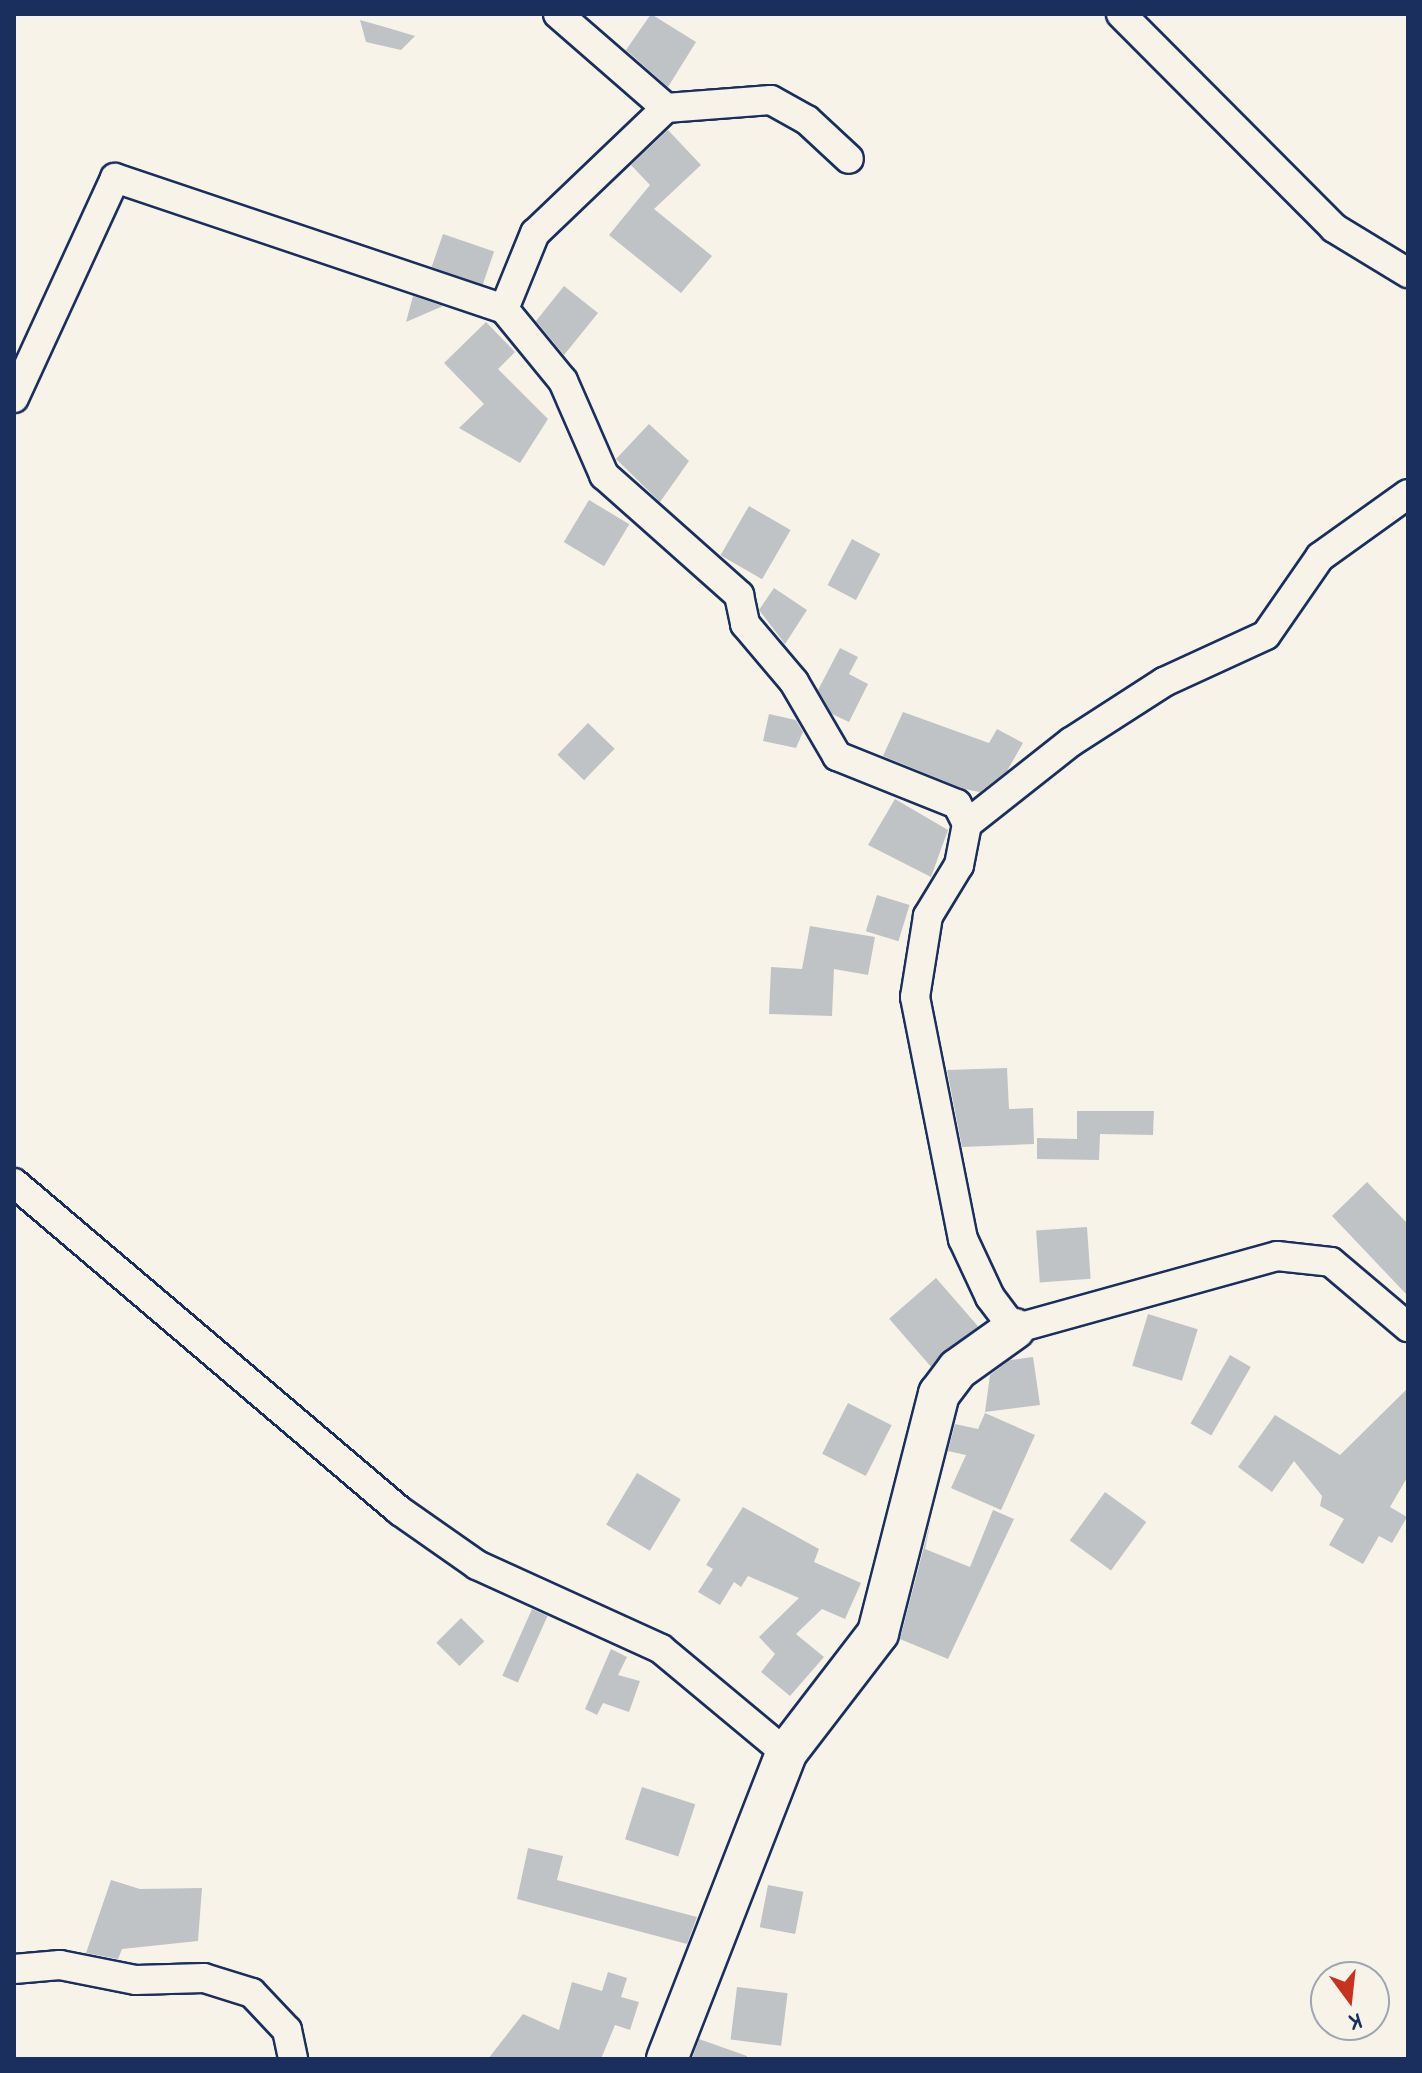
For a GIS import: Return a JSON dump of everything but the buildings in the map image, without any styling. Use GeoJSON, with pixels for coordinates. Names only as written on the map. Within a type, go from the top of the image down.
{"type":"FeatureCollection","features":[{"type":"Feature","properties":{"kind":"street"},"geometry":{"type":"LineString","coordinates":[[558,14],[666,108]]}},
{"type":"Feature","properties":{"kind":"street"},"geometry":{"type":"LineString","coordinates":[[1121,14],[1334,228],[1408,273]]}},
{"type":"Feature","properties":{"kind":"street"},"geometry":{"type":"LineString","coordinates":[[504,309],[535,233],[666,108],[720,98],[771,100],[807,120],[849,159]]}},
{"type":"Feature","properties":{"kind":"street"},"geometry":{"type":"LineString","coordinates":[[14,398],[115,178],[504,309],[563,381],[604,475],[739,595],[745,624],[794,682],[837,756],[957,804],[967,824],[959,865],[928,916],[915,997],[963,1239],[1014,1329]]}},
{"type":"Feature","properties":{"kind":"street"},"geometry":{"type":"LineString","coordinates":[[967,824],[1071,742],[1164,682],[1266,635],[1320,557],[1408,494]]}},
{"type":"Feature","properties":{"kind":"street"},"geometry":{"type":"LineString","coordinates":[[14,1183],[400,1511],[477,1565],[661,1649],[786,1753]]}},
{"type":"Feature","properties":{"kind":"street"},"geometry":{"type":"LineString","coordinates":[[667,2059],[786,1753],[878,1633],[939,1394],[958,1369],[1014,1329],[1277,1256],[1331,1262],[1408,1327]]}},
{"type":"Feature","properties":{"kind":"street"},"geometry":{"type":"LineString","coordinates":[[14,1969],[60,1965],[136,1980],[204,1978],[252,1993],[287,2030],[293,2059]]}}]}
